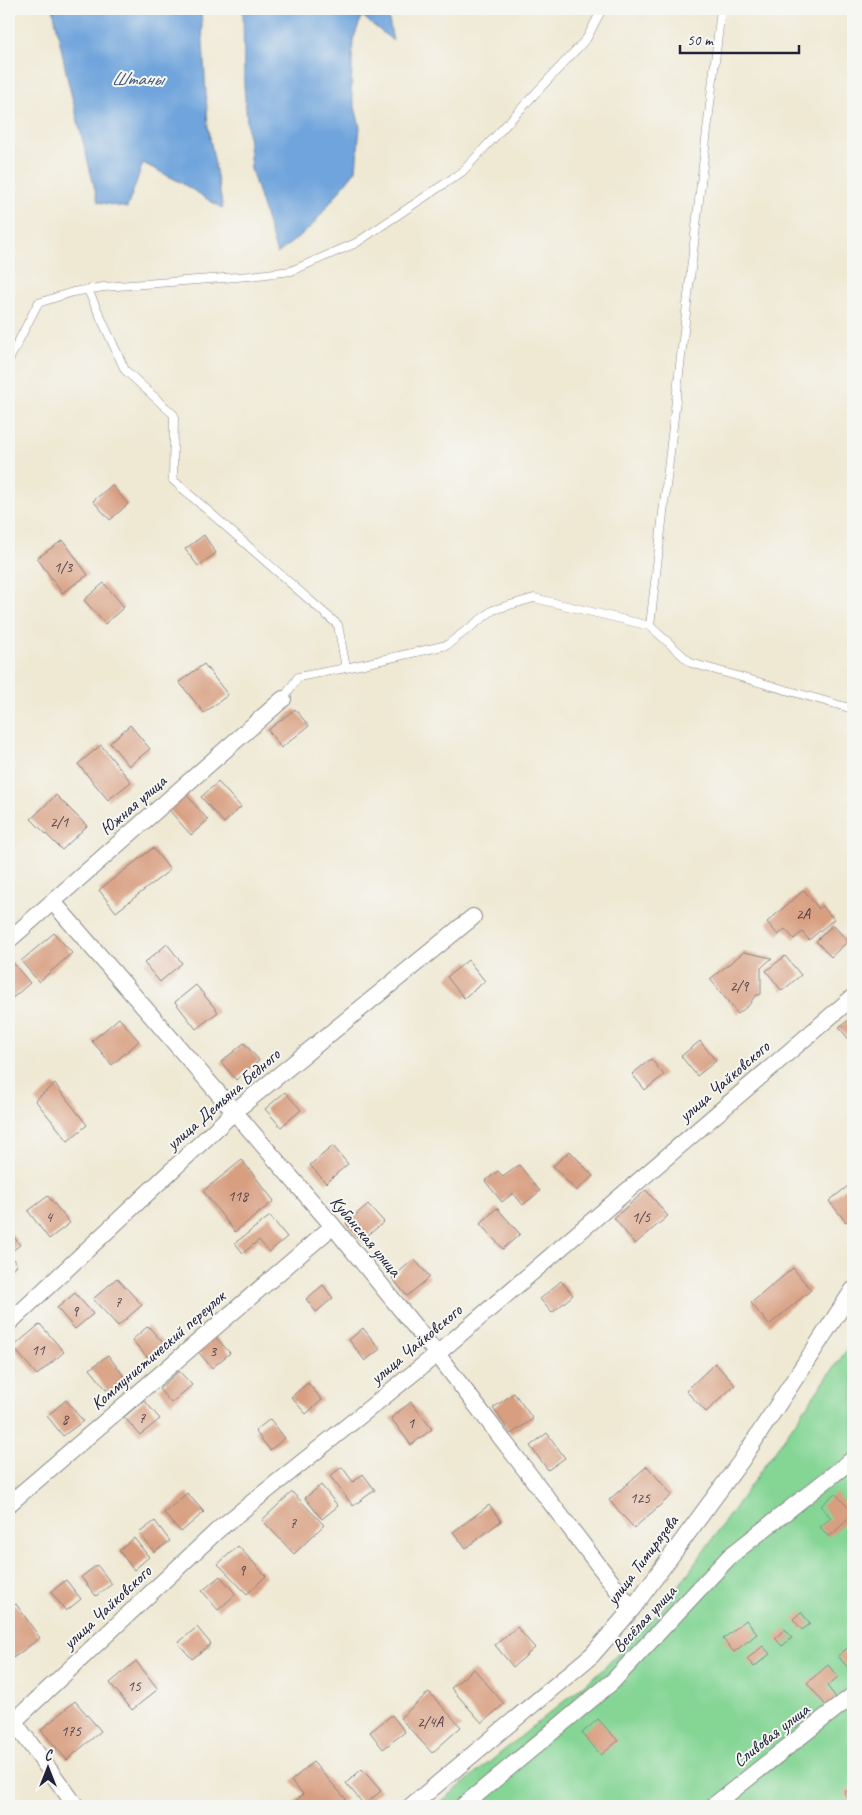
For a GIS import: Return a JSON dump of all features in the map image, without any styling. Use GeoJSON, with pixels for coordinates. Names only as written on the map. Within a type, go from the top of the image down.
{"type":"FeatureCollection","features":[{"type":"Feature","properties":{"kind":"street","name":"Южная улица"},"geometry":{"type":"LineString","coordinates":[[9,940],[284,699]]}},
{"type":"Feature","properties":{"kind":"street","name":"Кубанская улица"},"geometry":{"type":"LineString","coordinates":[[53,902],[333,1226],[437,1354],[632,1608]]}},
{"type":"Feature","properties":{"kind":"street","name":"улица Демьяна Бедного"},"geometry":{"type":"LineString","coordinates":[[9,1323],[235,1111],[473,916]]}},
{"type":"Feature","properties":{"kind":"street","name":"улица Чайковского"},"geometry":{"type":"LineString","coordinates":[[10,1721],[219,1530],[437,1354],[853,996]]}},
{"type":"Feature","properties":{"kind":"street","name":"Коммунистический переулок"},"geometry":{"type":"LineString","coordinates":[[9,1504],[333,1226]]}},
{"type":"Feature","properties":{"kind":"street","name":"улица Тимирязева"},"geometry":{"type":"LineString","coordinates":[[411,1806],[592,1655],[632,1608],[740,1461],[853,1290]]}},
{"type":"Feature","properties":{"kind":"street","name":"Весёлая улица"},"geometry":{"type":"LineString","coordinates":[[464,1806],[612,1682],[730,1556],[853,1459]]}},
{"type":"Feature","properties":{"kind":"street","name":"Сливовая улица"},"geometry":{"type":"LineString","coordinates":[[713,1806],[853,1695]]}},
{"type":"Feature","properties":{"kind":"street"},"geometry":{"type":"LineString","coordinates":[[10,1721],[76,1806]]}},
{"type":"Feature","properties":{"kind":"lane"},"geometry":{"type":"LineString","coordinates":[[9,360],[38,303],[73,292],[104,287],[250,276],[290,271],[356,243],[462,172],[587,38],[602,9]]}},
{"type":"Feature","properties":{"kind":"lane"},"geometry":{"type":"LineString","coordinates":[[650,626],[721,9]]}},
{"type":"Feature","properties":{"kind":"lane"},"geometry":{"type":"LineString","coordinates":[[88,290],[125,370],[174,415],[173,480],[338,625],[346,668]]}},
{"type":"Feature","properties":{"kind":"lane"},"geometry":{"type":"LineString","coordinates":[[284,699],[298,677],[447,645],[493,610],[534,598],[650,626],[691,663],[853,709]]}},
{"type":"Feature","properties":{"kind":"green space"},"geometry":{"type":"Polygon","coordinates":[[[853,1341],[853,1806],[436,1806],[602,1670],[664,1607],[853,1341]]]}},
{"type":"Feature","properties":{"kind":"water","name":"Штаны"},"geometry":{"type":"Polygon","coordinates":[[[53,9],[201,9],[208,127],[223,209],[180,182],[143,163],[127,208],[98,202],[68,81],[53,9]]]}},
{"type":"Feature","properties":{"kind":"water"},"geometry":{"type":"Polygon","coordinates":[[[243,9],[387,9],[393,41],[362,16],[353,40],[351,91],[360,127],[356,170],[311,227],[277,254],[251,169],[244,86],[243,9]]]}},
{"type":"Feature","properties":{"kind":"building"},"geometry":{"type":"Polygon","coordinates":[[[112,485],[128,504],[110,520],[93,501],[112,485]]]}},
{"type":"Feature","properties":{"kind":"building"},"geometry":{"type":"Polygon","coordinates":[[[204,535],[216,553],[198,566],[185,549],[204,535]]]}},
{"type":"Feature","properties":{"kind":"building"},"geometry":{"type":"Polygon","coordinates":[[[63,540],[88,575],[62,593],[37,558],[63,540]]]}},
{"type":"Feature","properties":{"kind":"building"},"geometry":{"type":"Polygon","coordinates":[[[104,583],[124,607],[105,624],[84,600],[104,583]]]}},
{"type":"Feature","properties":{"kind":"building"},"geometry":{"type":"Polygon","coordinates":[[[204,664],[228,695],[204,713],[179,682],[204,664]]]}},
{"type":"Feature","properties":{"kind":"building"},"geometry":{"type":"Polygon","coordinates":[[[295,709],[309,726],[281,748],[268,730],[295,709]]]}},
{"type":"Feature","properties":{"kind":"building"},"geometry":{"type":"Polygon","coordinates":[[[130,725],[150,749],[129,766],[110,743],[130,725]]]}},
{"type":"Feature","properties":{"kind":"building"},"geometry":{"type":"Polygon","coordinates":[[[101,745],[131,782],[108,800],[78,764],[101,745]]]}},
{"type":"Feature","properties":{"kind":"building"},"geometry":{"type":"Polygon","coordinates":[[[218,782],[241,807],[224,823],[201,797],[218,782]]]}},
{"type":"Feature","properties":{"kind":"building"},"geometry":{"type":"Polygon","coordinates":[[[186,794],[208,820],[191,835],[168,809],[186,794]]]}},
{"type":"Feature","properties":{"kind":"building"},"geometry":{"type":"Polygon","coordinates":[[[56,795],[87,826],[62,850],[31,819],[56,795]]]}},
{"type":"Feature","properties":{"kind":"building"},"geometry":{"type":"Polygon","coordinates":[[[153,848],[170,870],[116,912],[99,890],[153,848]]]}},
{"type":"Feature","properties":{"kind":"building"},"geometry":{"type":"Polygon","coordinates":[[[804,890],[819,909],[822,906],[834,919],[809,940],[802,932],[794,939],[785,929],[778,935],[767,922],[804,890]]]}},
{"type":"Feature","properties":{"kind":"building"},"geometry":{"type":"Polygon","coordinates":[[[833,925],[848,941],[831,957],[816,941],[833,925]]]}},
{"type":"Feature","properties":{"kind":"building"},"geometry":{"type":"Polygon","coordinates":[[[54,933],[72,953],[39,982],[21,961],[54,933]]]}},
{"type":"Feature","properties":{"kind":"building"},"geometry":{"type":"Polygon","coordinates":[[[167,944],[182,963],[160,982],[144,963],[167,944]]]}},
{"type":"Feature","properties":{"kind":"building"},"geometry":{"type":"Polygon","coordinates":[[[744,952],[772,958],[761,968],[761,994],[755,996],[749,1005],[738,1014],[710,979],[744,952]]]}},
{"type":"Feature","properties":{"kind":"building"},"geometry":{"type":"Polygon","coordinates":[[[785,956],[801,975],[782,991],[766,971],[785,956]]]}},
{"type":"Feature","properties":{"kind":"building"},"geometry":{"type":"Polygon","coordinates":[[[9,958],[30,983],[9,1001],[9,958]]]}},
{"type":"Feature","properties":{"kind":"building"},"geometry":{"type":"Polygon","coordinates":[[[468,960],[485,981],[464,998],[447,977],[468,960]]]}},
{"type":"Feature","properties":{"kind":"building"},"geometry":{"type":"Polygon","coordinates":[[[196,985],[218,1012],[196,1029],[175,1002],[196,985]]]}},
{"type":"Feature","properties":{"kind":"building"},"geometry":{"type":"Polygon","coordinates":[[[853,1017],[853,1045],[839,1027],[853,1017]]]}},
{"type":"Feature","properties":{"kind":"building"},"geometry":{"type":"Polygon","coordinates":[[[119,1018],[139,1041],[112,1065],[92,1041],[119,1018]]]}},
{"type":"Feature","properties":{"kind":"building"},"geometry":{"type":"Polygon","coordinates":[[[700,1041],[716,1061],[697,1076],[681,1056],[700,1041]]]}},
{"type":"Feature","properties":{"kind":"building"},"geometry":{"type":"Polygon","coordinates":[[[244,1043],[259,1060],[236,1080],[221,1062],[244,1043]]]}},
{"type":"Feature","properties":{"kind":"building"},"geometry":{"type":"Polygon","coordinates":[[[651,1059],[664,1075],[645,1090],[632,1074],[651,1059]]]}},
{"type":"Feature","properties":{"kind":"building"},"geometry":{"type":"Polygon","coordinates":[[[55,1084],[87,1125],[68,1141],[35,1100],[55,1084]]]}},
{"type":"Feature","properties":{"kind":"building"},"geometry":{"type":"Polygon","coordinates":[[[285,1092],[301,1110],[281,1127],[265,1109],[285,1092]]]}},
{"type":"Feature","properties":{"kind":"building"},"geometry":{"type":"Polygon","coordinates":[[[333,1146],[348,1164],[326,1183],[310,1165],[333,1146]]]}},
{"type":"Feature","properties":{"kind":"building"},"geometry":{"type":"Polygon","coordinates":[[[570,1151],[593,1176],[576,1191],[553,1166],[570,1151]]]}},
{"type":"Feature","properties":{"kind":"building"},"geometry":{"type":"Polygon","coordinates":[[[242,1160],[274,1201],[235,1232],[203,1191],[242,1160]]]}},
{"type":"Feature","properties":{"kind":"building"},"geometry":{"type":"Polygon","coordinates":[[[519,1165],[540,1191],[523,1205],[513,1193],[502,1202],[485,1181],[498,1171],[503,1177],[519,1165]]]}},
{"type":"Feature","properties":{"kind":"building"},"geometry":{"type":"Polygon","coordinates":[[[853,1182],[853,1216],[846,1222],[829,1201],[853,1182]]]}},
{"type":"Feature","properties":{"kind":"building"},"geometry":{"type":"Polygon","coordinates":[[[646,1190],[668,1216],[635,1244],[614,1218],[646,1190]]]}},
{"type":"Feature","properties":{"kind":"building"},"geometry":{"type":"Polygon","coordinates":[[[48,1196],[70,1223],[49,1239],[28,1211],[48,1196]]]}},
{"type":"Feature","properties":{"kind":"building"},"geometry":{"type":"Polygon","coordinates":[[[368,1204],[384,1222],[361,1241],[346,1223],[368,1204]]]}},
{"type":"Feature","properties":{"kind":"building"},"geometry":{"type":"Polygon","coordinates":[[[497,1208],[520,1234],[503,1249],[480,1224],[497,1208]]]}},
{"type":"Feature","properties":{"kind":"building"},"geometry":{"type":"Polygon","coordinates":[[[270,1216],[287,1237],[269,1252],[259,1240],[243,1253],[235,1243],[270,1216]]]}},
{"type":"Feature","properties":{"kind":"building"},"geometry":{"type":"Polygon","coordinates":[[[9,1230],[20,1245],[9,1253],[9,1230]]]}},
{"type":"Feature","properties":{"kind":"building"},"geometry":{"type":"Polygon","coordinates":[[[9,1253],[17,1265],[9,1271],[9,1253]]]}},
{"type":"Feature","properties":{"kind":"building"},"geometry":{"type":"Polygon","coordinates":[[[414,1259],[430,1277],[407,1296],[392,1278],[414,1259]]]}},
{"type":"Feature","properties":{"kind":"building"},"geometry":{"type":"Polygon","coordinates":[[[793,1268],[811,1290],[769,1325],[751,1303],[793,1268]]]}},
{"type":"Feature","properties":{"kind":"building"},"geometry":{"type":"Polygon","coordinates":[[[117,1278],[142,1305],[118,1326],[93,1299],[117,1278]]]}},
{"type":"Feature","properties":{"kind":"building"},"geometry":{"type":"Polygon","coordinates":[[[561,1281],[573,1295],[552,1313],[540,1299],[561,1281]]]}},
{"type":"Feature","properties":{"kind":"building"},"geometry":{"type":"Polygon","coordinates":[[[323,1285],[333,1298],[316,1312],[306,1299],[323,1285]]]}},
{"type":"Feature","properties":{"kind":"building"},"geometry":{"type":"Polygon","coordinates":[[[75,1293],[93,1314],[75,1329],[57,1308],[75,1293]]]}},
{"type":"Feature","properties":{"kind":"building"},"geometry":{"type":"Polygon","coordinates":[[[40,1324],[64,1352],[37,1375],[13,1347],[40,1324]]]}},
{"type":"Feature","properties":{"kind":"building"},"geometry":{"type":"Polygon","coordinates":[[[148,1326],[164,1344],[148,1358],[132,1340],[148,1326]]]}},
{"type":"Feature","properties":{"kind":"building"},"geometry":{"type":"Polygon","coordinates":[[[363,1328],[380,1349],[365,1361],[349,1340],[363,1328]]]}},
{"type":"Feature","properties":{"kind":"building"},"geometry":{"type":"Polygon","coordinates":[[[213,1334],[230,1353],[212,1368],[196,1349],[213,1334]]]}},
{"type":"Feature","properties":{"kind":"building"},"geometry":{"type":"Polygon","coordinates":[[[108,1355],[127,1380],[110,1394],[90,1369],[108,1355]]]}},
{"type":"Feature","properties":{"kind":"building"},"geometry":{"type":"Polygon","coordinates":[[[715,1363],[735,1385],[706,1412],[686,1391],[715,1363]]]}},
{"type":"Feature","properties":{"kind":"building"},"geometry":{"type":"Polygon","coordinates":[[[179,1371],[192,1385],[171,1403],[159,1389],[179,1371]]]}},
{"type":"Feature","properties":{"kind":"building"},"geometry":{"type":"Polygon","coordinates":[[[308,1383],[322,1400],[306,1414],[291,1397],[308,1383]]]}},
{"type":"Feature","properties":{"kind":"building"},"geometry":{"type":"Polygon","coordinates":[[[514,1393],[533,1419],[511,1434],[493,1408],[514,1393]]]}},
{"type":"Feature","properties":{"kind":"building"},"geometry":{"type":"Polygon","coordinates":[[[66,1400],[83,1421],[63,1436],[47,1416],[66,1400]]]}},
{"type":"Feature","properties":{"kind":"building"},"geometry":{"type":"Polygon","coordinates":[[[144,1400],[160,1419],[140,1435],[124,1417],[144,1400]]]}},
{"type":"Feature","properties":{"kind":"building"},"geometry":{"type":"Polygon","coordinates":[[[411,1402],[432,1429],[411,1445],[391,1418],[411,1402]]]}},
{"type":"Feature","properties":{"kind":"building"},"geometry":{"type":"Polygon","coordinates":[[[270,1419],[285,1438],[270,1450],[255,1431],[270,1419]]]}},
{"type":"Feature","properties":{"kind":"building"},"geometry":{"type":"Polygon","coordinates":[[[547,1433],[565,1458],[548,1470],[530,1446],[547,1433]]]}},
{"type":"Feature","properties":{"kind":"building"},"geometry":{"type":"Polygon","coordinates":[[[647,1466],[672,1495],[634,1528],[609,1500],[647,1466]]]}},
{"type":"Feature","properties":{"kind":"building"},"geometry":{"type":"Polygon","coordinates":[[[342,1467],[353,1482],[363,1474],[375,1490],[353,1506],[330,1476],[342,1467]]]}},
{"type":"Feature","properties":{"kind":"building"},"geometry":{"type":"Polygon","coordinates":[[[321,1485],[338,1506],[322,1519],[305,1498],[321,1485]]]}},
{"type":"Feature","properties":{"kind":"building"},"geometry":{"type":"Polygon","coordinates":[[[292,1492],[324,1525],[294,1554],[262,1520],[292,1492]]]}},
{"type":"Feature","properties":{"kind":"building"},"geometry":{"type":"Polygon","coordinates":[[[187,1493],[204,1512],[181,1532],[164,1513],[187,1493]]]}},
{"type":"Feature","properties":{"kind":"building"},"geometry":{"type":"Polygon","coordinates":[[[835,1493],[853,1515],[829,1537],[820,1527],[831,1518],[821,1506],[835,1493]]]}},
{"type":"Feature","properties":{"kind":"building"},"geometry":{"type":"Polygon","coordinates":[[[489,1505],[501,1521],[466,1548],[453,1532],[489,1505]]]}},
{"type":"Feature","properties":{"kind":"building"},"geometry":{"type":"Polygon","coordinates":[[[155,1521],[170,1541],[154,1552],[139,1533],[155,1521]]]}},
{"type":"Feature","properties":{"kind":"building"},"geometry":{"type":"Polygon","coordinates":[[[134,1538],[149,1557],[134,1570],[119,1551],[134,1538]]]}},
{"type":"Feature","properties":{"kind":"building"},"geometry":{"type":"Polygon","coordinates":[[[238,1546],[266,1576],[247,1594],[218,1564],[238,1546]]]}},
{"type":"Feature","properties":{"kind":"building"},"geometry":{"type":"Polygon","coordinates":[[[97,1565],[112,1584],[96,1596],[81,1577],[97,1565]]]}},
{"type":"Feature","properties":{"kind":"building"},"geometry":{"type":"Polygon","coordinates":[[[220,1576],[236,1594],[218,1610],[202,1591],[220,1576]]]}},
{"type":"Feature","properties":{"kind":"building"},"geometry":{"type":"Polygon","coordinates":[[[66,1580],[81,1599],[66,1611],[51,1592],[66,1580]]]}},
{"type":"Feature","properties":{"kind":"building"},"geometry":{"type":"Polygon","coordinates":[[[16,1604],[40,1638],[13,1658],[9,1652],[9,1609],[16,1604]]]}},
{"type":"Feature","properties":{"kind":"building"},"geometry":{"type":"Polygon","coordinates":[[[801,1612],[810,1624],[802,1630],[793,1619],[801,1612]]]}},
{"type":"Feature","properties":{"kind":"building"},"geometry":{"type":"Polygon","coordinates":[[[746,1620],[757,1634],[734,1652],[723,1639],[746,1620]]]}},
{"type":"Feature","properties":{"kind":"building"},"geometry":{"type":"Polygon","coordinates":[[[197,1627],[211,1644],[192,1659],[178,1643],[197,1627]]]}},
{"type":"Feature","properties":{"kind":"building"},"geometry":{"type":"Polygon","coordinates":[[[517,1627],[535,1648],[513,1667],[495,1645],[517,1627]]]}},
{"type":"Feature","properties":{"kind":"building"},"geometry":{"type":"Polygon","coordinates":[[[785,1629],[792,1638],[782,1646],[775,1638],[785,1629]]]}},
{"type":"Feature","properties":{"kind":"building"},"geometry":{"type":"Polygon","coordinates":[[[851,1645],[853,1647],[853,1668],[850,1670],[838,1656],[851,1645]]]}},
{"type":"Feature","properties":{"kind":"building"},"geometry":{"type":"Polygon","coordinates":[[[763,1646],[770,1654],[754,1667],[747,1659],[763,1646]]]}},
{"type":"Feature","properties":{"kind":"building"},"geometry":{"type":"Polygon","coordinates":[[[136,1661],[158,1689],[132,1710],[110,1683],[136,1661]]]}},
{"type":"Feature","properties":{"kind":"building"},"geometry":{"type":"Polygon","coordinates":[[[828,1665],[838,1677],[827,1686],[838,1700],[828,1708],[807,1683],[828,1665]]]}},
{"type":"Feature","properties":{"kind":"building"},"geometry":{"type":"Polygon","coordinates":[[[474,1669],[504,1704],[482,1723],[451,1688],[474,1669]]]}},
{"type":"Feature","properties":{"kind":"building"},"geometry":{"type":"Polygon","coordinates":[[[429,1692],[461,1727],[432,1753],[400,1718],[429,1692]]]}},
{"type":"Feature","properties":{"kind":"building"},"geometry":{"type":"Polygon","coordinates":[[[75,1701],[101,1731],[67,1760],[41,1730],[75,1701]]]}},
{"type":"Feature","properties":{"kind":"building"},"geometry":{"type":"Polygon","coordinates":[[[392,1715],[405,1732],[383,1749],[370,1732],[392,1715]]]}},
{"type":"Feature","properties":{"kind":"building"},"geometry":{"type":"Polygon","coordinates":[[[598,1719],[618,1741],[601,1755],[582,1733],[598,1719]]]}},
{"type":"Feature","properties":{"kind":"building"},"geometry":{"type":"Polygon","coordinates":[[[313,1762],[346,1799],[338,1806],[295,1806],[293,1804],[303,1794],[291,1781],[313,1762]]]}},
{"type":"Feature","properties":{"kind":"building"},"geometry":{"type":"Polygon","coordinates":[[[362,1769],[381,1791],[364,1805],[346,1783],[362,1769]]]}},
{"type":"Feature","properties":{"kind":"building"},"geometry":{"type":"Polygon","coordinates":[[[853,1786],[853,1801],[852,1802],[844,1793],[853,1786]]]}}]}
